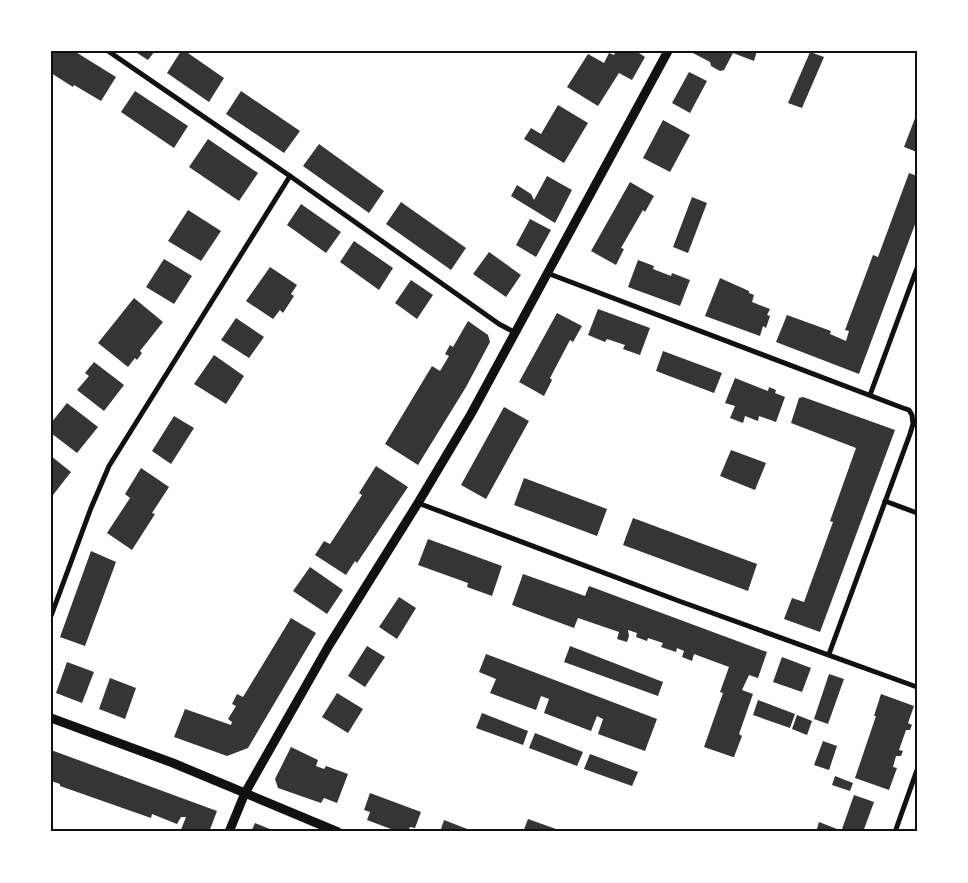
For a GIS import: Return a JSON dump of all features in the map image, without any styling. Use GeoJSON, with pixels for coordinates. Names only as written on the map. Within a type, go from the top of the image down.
{"type":"FeatureCollection","features":[{"type":"Feature","properties":{"kind":"street"},"geometry":{"type":"LineString","coordinates":[[108,51],[290,176],[499,324],[514,332]]}},
{"type":"Feature","properties":{"kind":"street"},"geometry":{"type":"LineString","coordinates":[[229,832],[245,793],[328,646],[418,503],[471,414],[668,51]]}},
{"type":"Feature","properties":{"kind":"street"},"geometry":{"type":"LineString","coordinates":[[51,616],[90,508],[109,466],[290,176]]}},
{"type":"Feature","properties":{"kind":"street"},"geometry":{"type":"LineString","coordinates":[[870,395],[917,268]]}},
{"type":"Feature","properties":{"kind":"street"},"geometry":{"type":"LineString","coordinates":[[547,273],[870,395],[903,408],[912,415],[913,424],[829,654]]}},
{"type":"Feature","properties":{"kind":"street"},"geometry":{"type":"LineString","coordinates":[[885,501],[917,513]]}},
{"type":"Feature","properties":{"kind":"street"},"geometry":{"type":"LineString","coordinates":[[418,503],[917,687]]}},
{"type":"Feature","properties":{"kind":"street"},"geometry":{"type":"LineString","coordinates":[[51,718],[173,763],[338,832]]}},
{"type":"Feature","properties":{"kind":"street"},"geometry":{"type":"LineString","coordinates":[[895,832],[917,770]]}},
{"type":"Feature","properties":{"kind":"building"},"geometry":{"type":"Polygon","coordinates":[[[54,51],[74,51],[116,77],[101,101],[51,73],[51,55],[54,51]]]}},
{"type":"Feature","properties":{"kind":"building"},"geometry":{"type":"Polygon","coordinates":[[[134,51],[155,51],[148,60],[134,51]]]}},
{"type":"Feature","properties":{"kind":"building"},"geometry":{"type":"Polygon","coordinates":[[[181,51],[185,51],[224,78],[209,102],[167,73],[181,51]]]}},
{"type":"Feature","properties":{"kind":"building"},"geometry":{"type":"Polygon","coordinates":[[[616,51],[636,51],[645,57],[632,80],[619,73],[598,106],[567,87],[588,54],[604,63],[609,53],[614,55],[616,51]]]}},
{"type":"Feature","properties":{"kind":"building"},"geometry":{"type":"Polygon","coordinates":[[[689,51],[757,51],[754,61],[733,53],[724,70],[720,71],[711,66],[710,62],[689,51]]]}},
{"type":"Feature","properties":{"kind":"building"},"geometry":{"type":"Polygon","coordinates":[[[810,52],[824,57],[802,108],[788,103],[810,52]]]}},
{"type":"Feature","properties":{"kind":"building"},"geometry":{"type":"Polygon","coordinates":[[[689,72],[707,81],[690,113],[672,103],[689,72]]]}},
{"type":"Feature","properties":{"kind":"building"},"geometry":{"type":"Polygon","coordinates":[[[135,91],[188,126],[174,148],[121,112],[135,91]]]}},
{"type":"Feature","properties":{"kind":"building"},"geometry":{"type":"Polygon","coordinates":[[[241,91],[300,131],[284,153],[226,114],[241,91]]]}},
{"type":"Feature","properties":{"kind":"building"},"geometry":{"type":"Polygon","coordinates":[[[558,105],[588,123],[564,163],[524,139],[531,128],[541,134],[558,105]]]}},
{"type":"Feature","properties":{"kind":"building"},"geometry":{"type":"Polygon","coordinates":[[[917,113],[917,152],[904,147],[917,113]]]}},
{"type":"Feature","properties":{"kind":"building"},"geometry":{"type":"Polygon","coordinates":[[[663,120],[690,135],[670,172],[643,158],[663,120]]]}},
{"type":"Feature","properties":{"kind":"building"},"geometry":{"type":"Polygon","coordinates":[[[208,139],[258,173],[239,201],[189,167],[208,139]]]}},
{"type":"Feature","properties":{"kind":"building"},"geometry":{"type":"Polygon","coordinates":[[[319,144],[384,191],[369,213],[303,166],[319,144]]]}},
{"type":"Feature","properties":{"kind":"building"},"geometry":{"type":"Polygon","coordinates":[[[909,173],[917,176],[917,219],[859,374],[776,342],[787,315],[831,331],[830,334],[846,341],[849,331],[845,330],[873,255],[878,257],[909,173]]]}},
{"type":"Feature","properties":{"kind":"building"},"geometry":{"type":"Polygon","coordinates":[[[547,176],[572,190],[555,223],[511,196],[517,185],[531,194],[534,200],[547,176]]]}},
{"type":"Feature","properties":{"kind":"building"},"geometry":{"type":"Polygon","coordinates":[[[630,182],[654,196],[645,212],[643,210],[621,248],[624,249],[616,265],[591,251],[630,182]]]}},
{"type":"Feature","properties":{"kind":"building"},"geometry":{"type":"Polygon","coordinates":[[[692,197],[707,203],[688,253],[673,247],[692,197]]]}},
{"type":"Feature","properties":{"kind":"building"},"geometry":{"type":"Polygon","coordinates":[[[401,202],[466,248],[451,270],[386,224],[401,202]]]}},
{"type":"Feature","properties":{"kind":"building"},"geometry":{"type":"Polygon","coordinates":[[[301,204],[341,232],[326,253],[287,225],[301,204]]]}},
{"type":"Feature","properties":{"kind":"building"},"geometry":{"type":"Polygon","coordinates":[[[188,210],[221,231],[201,261],[168,241],[188,210]]]}},
{"type":"Feature","properties":{"kind":"building"},"geometry":{"type":"Polygon","coordinates":[[[530,219],[551,230],[536,257],[516,245],[530,219]]]}},
{"type":"Feature","properties":{"kind":"building"},"geometry":{"type":"Polygon","coordinates":[[[354,241],[393,268],[379,290],[340,262],[354,241]]]}},
{"type":"Feature","properties":{"kind":"building"},"geometry":{"type":"Polygon","coordinates":[[[489,252],[521,275],[506,297],[473,274],[489,252]]]}},
{"type":"Feature","properties":{"kind":"building"},"geometry":{"type":"Polygon","coordinates":[[[164,259],[192,276],[174,304],[146,287],[164,259]]]}},
{"type":"Feature","properties":{"kind":"building"},"geometry":{"type":"Polygon","coordinates":[[[638,260],[654,266],[653,269],[671,276],[672,273],[690,280],[680,306],[628,287],[638,260]]]}},
{"type":"Feature","properties":{"kind":"building"},"geometry":{"type":"Polygon","coordinates":[[[270,267],[297,285],[291,294],[294,296],[283,313],[280,310],[273,319],[246,301],[270,267]]]}},
{"type":"Feature","properties":{"kind":"building"},"geometry":{"type":"Polygon","coordinates":[[[720,278],[749,291],[749,293],[754,295],[752,302],[770,309],[767,315],[770,316],[766,328],[763,326],[760,336],[705,316],[720,278]]]}},
{"type":"Feature","properties":{"kind":"building"},"geometry":{"type":"Polygon","coordinates":[[[411,280],[433,295],[417,319],[395,303],[411,280]]]}},
{"type":"Feature","properties":{"kind":"building"},"geometry":{"type":"Polygon","coordinates":[[[134,298],[163,322],[140,351],[142,353],[137,360],[135,358],[128,367],[98,343],[134,298]]]}},
{"type":"Feature","properties":{"kind":"building"},"geometry":{"type":"Polygon","coordinates":[[[598,309],[650,328],[640,355],[623,349],[625,345],[607,339],[605,342],[588,335],[598,309]]]}},
{"type":"Feature","properties":{"kind":"building"},"geometry":{"type":"Polygon","coordinates":[[[557,313],[582,326],[573,342],[570,340],[550,378],[552,380],[544,396],[519,382],[557,313]]]}},
{"type":"Feature","properties":{"kind":"building"},"geometry":{"type":"Polygon","coordinates":[[[236,318],[264,337],[249,358],[221,340],[236,318]]]}},
{"type":"Feature","properties":{"kind":"building"},"geometry":{"type":"Polygon","coordinates":[[[468,321],[488,335],[490,342],[466,387],[418,465],[385,444],[432,366],[440,371],[449,356],[445,354],[450,345],[453,347],[468,321]]]}},
{"type":"Feature","properties":{"kind":"building"},"geometry":{"type":"Polygon","coordinates":[[[663,351],[722,373],[714,393],[656,371],[663,351]]]}},
{"type":"Feature","properties":{"kind":"building"},"geometry":{"type":"Polygon","coordinates":[[[214,355],[244,376],[226,404],[194,384],[214,355]]]}},
{"type":"Feature","properties":{"kind":"building"},"geometry":{"type":"Polygon","coordinates":[[[94,362],[124,385],[104,411],[77,390],[89,376],[85,373],[94,362]]]}},
{"type":"Feature","properties":{"kind":"building"},"geometry":{"type":"Polygon","coordinates":[[[735,378],[768,391],[769,387],[776,390],[775,393],[785,397],[776,422],[759,416],[758,421],[745,416],[743,423],[730,418],[735,406],[725,403],[735,378]]]}},
{"type":"Feature","properties":{"kind":"building"},"geometry":{"type":"Polygon","coordinates":[[[803,397],[895,430],[820,632],[784,619],[792,598],[804,602],[833,522],[830,521],[856,448],[791,423],[799,398],[803,397]]]}},
{"type":"Feature","properties":{"kind":"building"},"geometry":{"type":"Polygon","coordinates":[[[67,403],[98,427],[77,453],[51,433],[51,423],[67,403]]]}},
{"type":"Feature","properties":{"kind":"building"},"geometry":{"type":"Polygon","coordinates":[[[504,407],[529,421],[486,499],[461,485],[504,407]]]}},
{"type":"Feature","properties":{"kind":"building"},"geometry":{"type":"Polygon","coordinates":[[[174,416],[194,428],[171,464],[152,451],[174,416]]]}},
{"type":"Feature","properties":{"kind":"building"},"geometry":{"type":"Polygon","coordinates":[[[731,450],[766,463],[755,490],[720,476],[731,450]]]}},
{"type":"Feature","properties":{"kind":"building"},"geometry":{"type":"Polygon","coordinates":[[[51,456],[71,472],[53,495],[51,493],[51,456]]]}},
{"type":"Feature","properties":{"kind":"building"},"geometry":{"type":"Polygon","coordinates":[[[376,466],[408,487],[357,563],[355,561],[346,575],[315,555],[324,541],[330,544],[362,495],[359,493],[376,466]]]}},
{"type":"Feature","properties":{"kind":"building"},"geometry":{"type":"Polygon","coordinates":[[[141,468],[169,487],[152,513],[155,514],[132,550],[107,533],[130,498],[125,494],[141,468]]]}},
{"type":"Feature","properties":{"kind":"building"},"geometry":{"type":"Polygon","coordinates":[[[524,478],[607,509],[597,536],[514,505],[524,478]]]}},
{"type":"Feature","properties":{"kind":"building"},"geometry":{"type":"Polygon","coordinates":[[[633,518],[757,564],[748,591],[623,545],[633,518]]]}},
{"type":"Feature","properties":{"kind":"building"},"geometry":{"type":"Polygon","coordinates":[[[428,539],[502,566],[492,596],[467,587],[468,583],[418,565],[428,539]]]}},
{"type":"Feature","properties":{"kind":"building"},"geometry":{"type":"Polygon","coordinates":[[[91,551],[116,562],[85,646],[60,637],[91,551]]]}},
{"type":"Feature","properties":{"kind":"building"},"geometry":{"type":"Polygon","coordinates":[[[310,567],[343,590],[327,614],[293,591],[310,567]]]}},
{"type":"Feature","properties":{"kind":"building"},"geometry":{"type":"Polygon","coordinates":[[[523,574],[585,596],[589,586],[767,652],[758,678],[749,675],[742,690],[753,694],[739,734],[742,736],[734,757],[704,747],[723,693],[720,692],[729,667],[694,654],[692,661],[682,657],[684,651],[677,648],[676,652],[661,647],[663,643],[648,638],[647,641],[636,637],[637,633],[628,630],[627,642],[617,639],[619,632],[578,618],[574,628],[512,605],[523,574]]]}},
{"type":"Feature","properties":{"kind":"building"},"geometry":{"type":"Polygon","coordinates":[[[399,597],[416,608],[397,639],[379,627],[399,597]]]}},
{"type":"Feature","properties":{"kind":"building"},"geometry":{"type":"Polygon","coordinates":[[[291,618],[316,633],[248,748],[227,756],[174,737],[185,709],[231,725],[232,722],[228,719],[236,706],[232,704],[237,694],[243,697],[291,618]]]}},
{"type":"Feature","properties":{"kind":"building"},"geometry":{"type":"Polygon","coordinates":[[[367,646],[385,657],[365,687],[348,676],[367,646]]]}},
{"type":"Feature","properties":{"kind":"building"},"geometry":{"type":"Polygon","coordinates":[[[570,646],[663,682],[658,696],[564,662],[570,646]]]}},
{"type":"Feature","properties":{"kind":"building"},"geometry":{"type":"Polygon","coordinates":[[[486,654],[657,719],[645,751],[598,734],[603,719],[597,716],[591,731],[544,713],[549,699],[541,696],[536,710],[490,693],[496,679],[479,672],[486,654]]]}},
{"type":"Feature","properties":{"kind":"building"},"geometry":{"type":"Polygon","coordinates":[[[782,657],[811,668],[802,692],[773,682],[782,657]]]}},
{"type":"Feature","properties":{"kind":"building"},"geometry":{"type":"Polygon","coordinates":[[[67,662],[94,672],[82,703],[56,693],[67,662]]]}},
{"type":"Feature","properties":{"kind":"building"},"geometry":{"type":"Polygon","coordinates":[[[829,674],[844,679],[828,724],[814,719],[829,674]]]}},
{"type":"Feature","properties":{"kind":"building"},"geometry":{"type":"Polygon","coordinates":[[[110,678],[136,688],[125,719],[99,709],[110,678]]]}},
{"type":"Feature","properties":{"kind":"building"},"geometry":{"type":"Polygon","coordinates":[[[337,693],[363,709],[348,733],[322,717],[337,693]]]}},
{"type":"Feature","properties":{"kind":"building"},"geometry":{"type":"Polygon","coordinates":[[[881,694],[914,706],[908,723],[912,725],[910,730],[906,730],[899,750],[903,751],[901,756],[896,756],[893,767],[897,768],[889,790],[855,778],[876,716],[874,716],[881,694]]]}},
{"type":"Feature","properties":{"kind":"building"},"geometry":{"type":"Polygon","coordinates":[[[758,700],[795,714],[790,728],[753,715],[758,700]]]}},
{"type":"Feature","properties":{"kind":"building"},"geometry":{"type":"Polygon","coordinates":[[[482,713],[528,731],[523,745],[476,728],[482,713]]]}},
{"type":"Feature","properties":{"kind":"building"},"geometry":{"type":"Polygon","coordinates":[[[797,715],[812,721],[807,735],[792,729],[797,715]]]}},
{"type":"Feature","properties":{"kind":"building"},"geometry":{"type":"Polygon","coordinates":[[[535,733],[583,752],[577,766],[529,748],[535,733]]]}},
{"type":"Feature","properties":{"kind":"building"},"geometry":{"type":"Polygon","coordinates":[[[823,741],[837,746],[829,770],[814,765],[823,741]]]}},
{"type":"Feature","properties":{"kind":"building"},"geometry":{"type":"Polygon","coordinates":[[[291,747],[318,760],[316,766],[324,769],[326,766],[348,774],[337,803],[324,798],[321,803],[278,788],[275,779],[291,747]]]}},
{"type":"Feature","properties":{"kind":"building"},"geometry":{"type":"Polygon","coordinates":[[[51,750],[217,811],[209,832],[180,832],[186,817],[181,817],[177,824],[152,814],[151,818],[60,786],[60,784],[51,781],[51,750]]]}},
{"type":"Feature","properties":{"kind":"building"},"geometry":{"type":"Polygon","coordinates":[[[590,754],[638,772],[632,786],[584,769],[590,754]]]}},
{"type":"Feature","properties":{"kind":"building"},"geometry":{"type":"Polygon","coordinates":[[[835,776],[853,783],[850,791],[832,785],[835,776]]]}},
{"type":"Feature","properties":{"kind":"building"},"geometry":{"type":"Polygon","coordinates":[[[370,793],[421,812],[415,828],[410,827],[408,832],[399,832],[367,820],[370,812],[364,810],[370,793]]]}},
{"type":"Feature","properties":{"kind":"building"},"geometry":{"type":"Polygon","coordinates":[[[854,795],[874,802],[863,832],[850,832],[842,829],[854,795]]]}},
{"type":"Feature","properties":{"kind":"building"},"geometry":{"type":"Polygon","coordinates":[[[528,819],[556,829],[555,832],[523,832],[528,819]]]}},
{"type":"Feature","properties":{"kind":"building"},"geometry":{"type":"Polygon","coordinates":[[[444,820],[475,832],[440,832],[444,820]]]}},
{"type":"Feature","properties":{"kind":"building"},"geometry":{"type":"Polygon","coordinates":[[[819,822],[837,829],[836,832],[816,832],[819,822]]]}},
{"type":"Feature","properties":{"kind":"building"},"geometry":{"type":"Polygon","coordinates":[[[255,823],[277,832],[251,832],[255,823]]]}}]}
